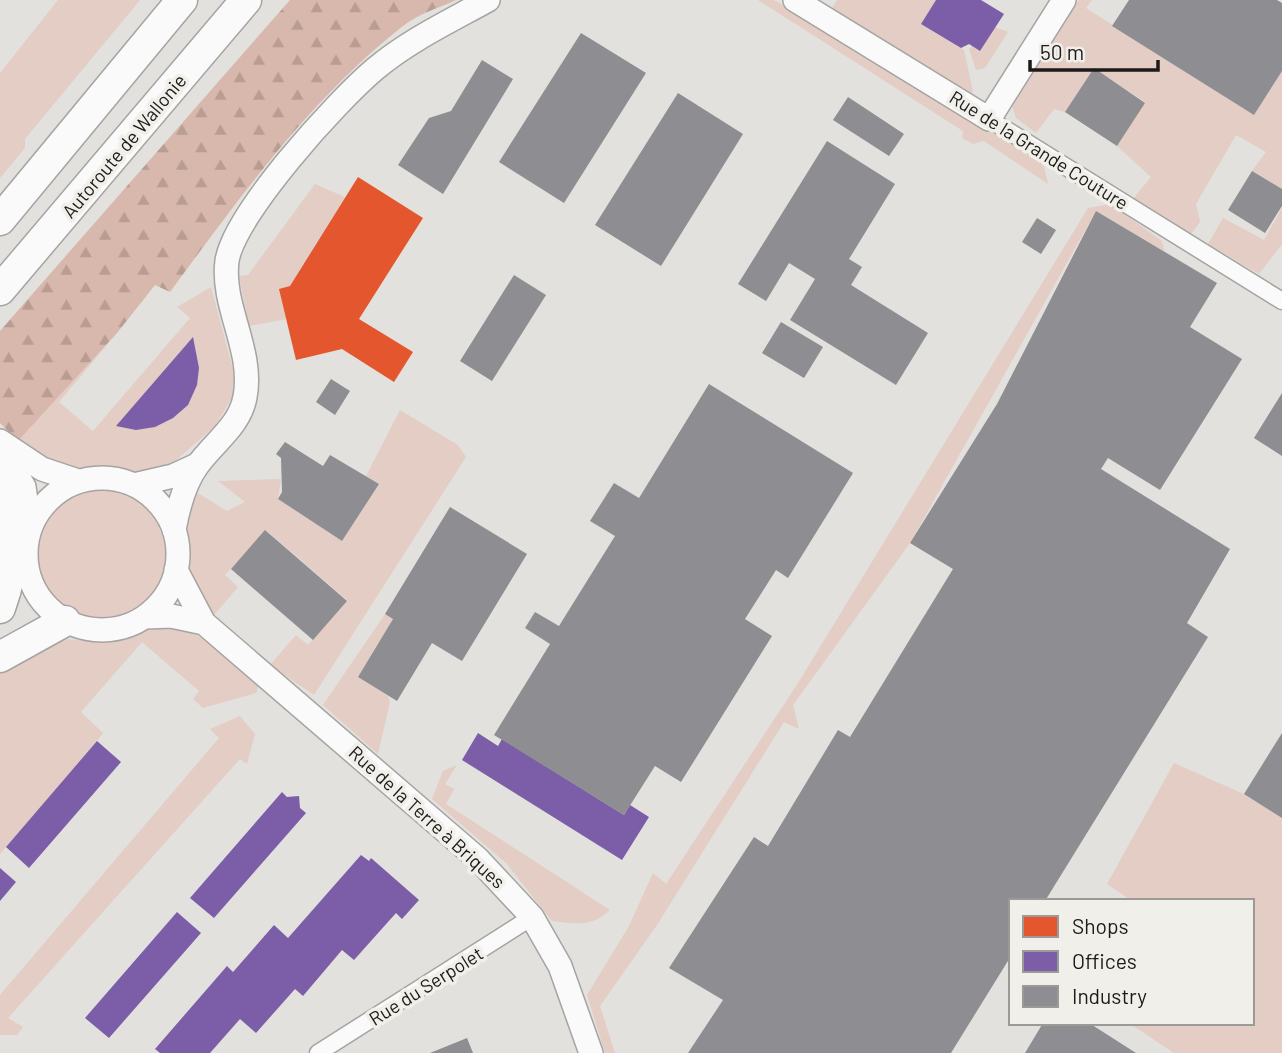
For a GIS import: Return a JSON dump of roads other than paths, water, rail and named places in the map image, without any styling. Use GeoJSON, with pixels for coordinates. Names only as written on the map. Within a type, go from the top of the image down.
{"type":"FeatureCollection","features":[{"type":"Feature","properties":{"kind":"highway"},"geometry":{"type":"LineString","coordinates":[[0,220],[182,0]]}},
{"type":"Feature","properties":{"kind":"highway","name":"Autoroute de Wallonie"},"geometry":{"type":"LineString","coordinates":[[0,290],[244,5]]}},
{"type":"Feature","properties":{"kind":"highway"},"geometry":{"type":"LineString","coordinates":[[0,462],[13,522],[15,558],[0,608]]}},
{"type":"Feature","properties":{"kind":"highway"},"geometry":{"type":"LineString","coordinates":[[0,638],[16,610],[27,572]]}},
{"type":"Feature","properties":{"kind":"highway"},"geometry":{"type":"LineString","coordinates":[[0,657],[65,621]]}},
{"type":"Feature","properties":{"kind":"main road"},"geometry":{"type":"LineString","coordinates":[[174,530],[185,488],[197,466],[230,430],[245,398],[246,360],[230,293],[227,263],[232,239],[246,215],[323,122],[375,69],[426,34],[488,0]]}},
{"type":"Feature","properties":{"kind":"main road","name":"Rue de la Grande Couture"},"geometry":{"type":"LineString","coordinates":[[794,0],[989,119]]}},
{"type":"Feature","properties":{"kind":"main road"},"geometry":{"type":"LineString","coordinates":[[989,119],[1064,0]]}},
{"type":"Feature","properties":{"kind":"main road"},"geometry":{"type":"LineString","coordinates":[[0,443],[43,469],[78,481]]}},
{"type":"Feature","properties":{"kind":"main road"},"geometry":{"type":"LineString","coordinates":[[0,443],[24,487],[30,527],[25,549],[27,572],[41,600],[65,621],[85,628],[106,630],[126,626],[145,617],[159,604],[176,570],[178,550],[174,530],[165,512],[151,496],[134,485],[97,478],[78,481],[50,499],[30,527]]}},
{"type":"Feature","properties":{"kind":"main road"},"geometry":{"type":"LineString","coordinates":[[134,485],[173,476],[197,466]]}},
{"type":"Feature","properties":{"kind":"main road","name":"Rue de la Terre à Briques"},"geometry":{"type":"LineString","coordinates":[[176,570],[204,624],[478,859],[533,918],[560,966],[591,1053]]}},
{"type":"Feature","properties":{"kind":"main road","name":"Rue de la Terre à Briques"},"geometry":{"type":"LineString","coordinates":[[145,617],[172,617],[204,624]]}},
{"type":"Feature","properties":{"kind":"street","name":"Rue de la Grande Couture"},"geometry":{"type":"LineString","coordinates":[[989,119],[1282,301]]}},
{"type":"Feature","properties":{"kind":"street","name":"Rue du Serpolet"},"geometry":{"type":"LineString","coordinates":[[318,1053],[533,918]]}}]}
